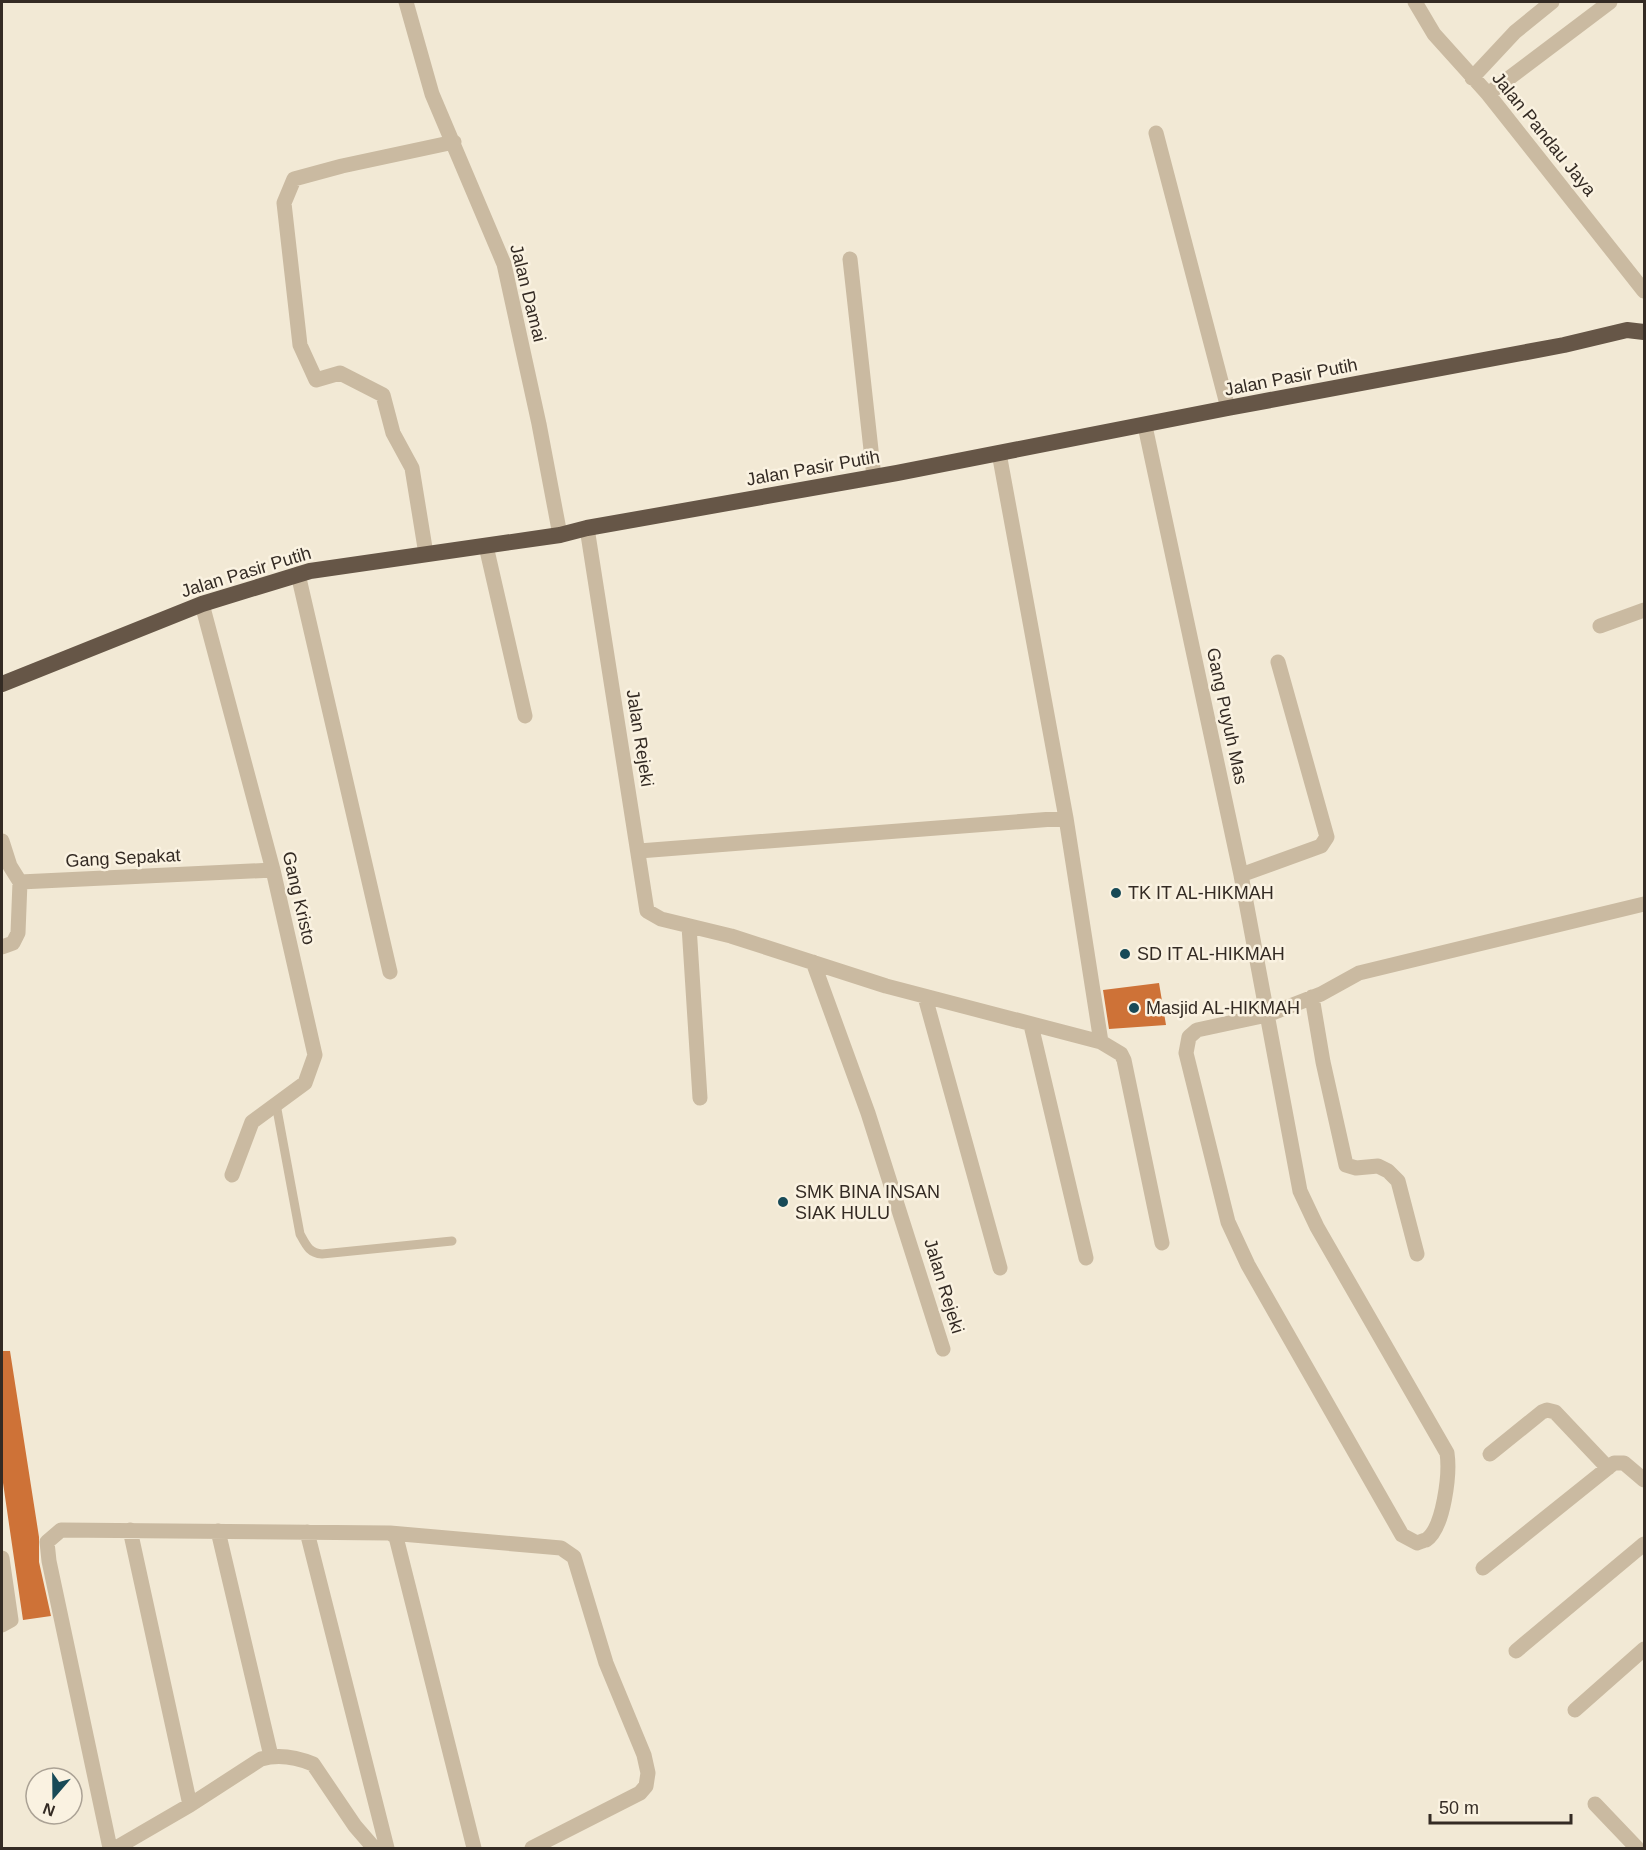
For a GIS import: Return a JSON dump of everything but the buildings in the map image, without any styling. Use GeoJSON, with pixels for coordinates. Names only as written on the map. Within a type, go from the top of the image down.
{"type":"FeatureCollection","features":[{"type":"Feature","properties":{"kind":"highway","name":"Jalan Pasir Putih"},"geometry":{"type":"LineString","coordinates":[[2,684],[202,604],[310,571],[560,535],[586,528],[1145,426],[1228,408],[1564,345],[1627,330],[1644,332]]}},
{"type":"Feature","properties":{"kind":"street","name":"Jalan Damai"},"geometry":{"type":"LineString","coordinates":[[406,2],[432,94],[504,264],[539,424],[560,535]]}},
{"type":"Feature","properties":{"kind":"street","name":"Jalan Pandau Jaya"},"geometry":{"type":"LineString","coordinates":[[1415,2],[1434,34],[1488,94],[1644,291]]}},
{"type":"Feature","properties":{"kind":"street"},"geometry":{"type":"LineString","coordinates":[[1472,78],[1515,32],[1552,2]]}},
{"type":"Feature","properties":{"kind":"street"},"geometry":{"type":"LineString","coordinates":[[1488,94],[1610,2]]}},
{"type":"Feature","properties":{"kind":"street"},"geometry":{"type":"LineString","coordinates":[[1156,133],[1228,408]]}},
{"type":"Feature","properties":{"kind":"street"},"geometry":{"type":"LineString","coordinates":[[426,554],[412,468],[393,433],[383,395],[340,373],[316,380],[300,345],[284,203],[294,179],[342,165],[454,142]]}},
{"type":"Feature","properties":{"kind":"street"},"geometry":{"type":"LineString","coordinates":[[850,259],[874,477]]}},
{"type":"Feature","properties":{"kind":"street","name":"Gang Puyuh Mas"},"geometry":{"type":"LineString","coordinates":[[1145,426],[1241,875],[1268,1015],[1300,1191],[1317,1227],[1447,1453],[1448,1478],[1438,1520],[1432,1533],[1425,1540],[1417,1543],[1402,1535],[1248,1265],[1228,1222],[1186,1053],[1190,1037],[1197,1030],[1268,1015]]}},
{"type":"Feature","properties":{"kind":"street"},"geometry":{"type":"LineString","coordinates":[[999,453],[1066,818],[1101,1042]]}},
{"type":"Feature","properties":{"kind":"street","name":"Jalan Rejeki"},"geometry":{"type":"LineString","coordinates":[[586,528],[647,911],[661,919],[731,936],[886,986],[1101,1042],[1121,1054],[1162,1243]]}},
{"type":"Feature","properties":{"kind":"street"},"geometry":{"type":"LineString","coordinates":[[486,546],[525,716]]}},
{"type":"Feature","properties":{"kind":"street"},"geometry":{"type":"LineString","coordinates":[[298,574],[390,972]]}},
{"type":"Feature","properties":{"kind":"street","name":"Gang Kristo"},"geometry":{"type":"LineString","coordinates":[[202,604],[273,870],[315,1055],[305,1083],[254,1119],[232,1175]]}},
{"type":"Feature","properties":{"kind":"street"},"geometry":{"type":"LineString","coordinates":[[1600,626],[1644,610]]}},
{"type":"Feature","properties":{"kind":"street"},"geometry":{"type":"LineString","coordinates":[[1241,875],[1321,846],[1327,837],[1278,662]]}},
{"type":"Feature","properties":{"kind":"street"},"geometry":{"type":"LineString","coordinates":[[639,851],[1066,818]]}},
{"type":"Feature","properties":{"kind":"street"},"geometry":{"type":"LineString","coordinates":[[2,841],[10,866],[20,882],[18,933],[13,943],[2,947]]}},
{"type":"Feature","properties":{"kind":"street","name":"Gang Sepakat"},"geometry":{"type":"LineString","coordinates":[[20,882],[273,870]]}},
{"type":"Feature","properties":{"kind":"street"},"geometry":{"type":"LineString","coordinates":[[1268,1015],[1312,997],[1359,973],[1644,903]]}},
{"type":"Feature","properties":{"kind":"street"},"geometry":{"type":"LineString","coordinates":[[689,926],[700,1098]]}},
{"type":"Feature","properties":{"kind":"street","name":"Jalan Rejeki"},"geometry":{"type":"LineString","coordinates":[[813,962],[868,1113],[944,1348]]}},
{"type":"Feature","properties":{"kind":"street"},"geometry":{"type":"LineString","coordinates":[[926,997],[1000,1268]]}},
{"type":"Feature","properties":{"kind":"street"},"geometry":{"type":"LineString","coordinates":[[1312,997],[1323,1062],[1346,1165],[1356,1168],[1378,1166],[1389,1171],[1398,1181],[1417,1254]]}},
{"type":"Feature","properties":{"kind":"street"},"geometry":{"type":"LineString","coordinates":[[1031,1025],[1086,1258]]}},
{"type":"Feature","properties":{"kind":"street"},"geometry":{"type":"LineString","coordinates":[[1490,1454],[1547,1410],[1555,1412],[1608,1468]]}},
{"type":"Feature","properties":{"kind":"street"},"geometry":{"type":"LineString","coordinates":[[1483,1568],[1614,1463],[1624,1463],[1644,1480]]}},
{"type":"Feature","properties":{"kind":"street"},"geometry":{"type":"LineString","coordinates":[[110,1848],[49,1561],[47,1542],[61,1530],[390,1533],[561,1548],[574,1557],[606,1663],[644,1755],[648,1773],[646,1786],[640,1793],[532,1848]]}},
{"type":"Feature","properties":{"kind":"street"},"geometry":{"type":"LineString","coordinates":[[130,1530],[190,1805]]}},
{"type":"Feature","properties":{"kind":"street"},"geometry":{"type":"LineString","coordinates":[[218,1531],[271,1756]]}},
{"type":"Feature","properties":{"kind":"street"},"geometry":{"type":"LineString","coordinates":[[307,1532],[387,1848]]}},
{"type":"Feature","properties":{"kind":"street"},"geometry":{"type":"LineString","coordinates":[[390,1533],[396,1537],[474,1848]]}},
{"type":"Feature","properties":{"kind":"street"},"geometry":{"type":"LineString","coordinates":[[1516,1651],[1644,1544]]}},
{"type":"Feature","properties":{"kind":"street"},"geometry":{"type":"LineString","coordinates":[[2,1558],[11,1620],[2,1625]]}},
{"type":"Feature","properties":{"kind":"street"},"geometry":{"type":"LineString","coordinates":[[1575,1710],[1644,1649]]}},
{"type":"Feature","properties":{"kind":"street"},"geometry":{"type":"LineString","coordinates":[[116,1848],[190,1805],[261,1759],[271,1756],[302,1760],[313,1764],[355,1826],[374,1848]]}},
{"type":"Feature","properties":{"kind":"street"},"geometry":{"type":"LineString","coordinates":[[1595,1804],[1636,1848]]}},
{"type":"Feature","properties":{"kind":"lane"},"geometry":{"type":"LineString","coordinates":[[276,1104],[300,1234],[306,1246],[314,1253],[452,1241]]}},
{"type":"Feature","properties":{"kind":"place","name":"TK IT AL-HIKMAH"},"geometry":{"type":"Point","coordinates":[1116,893]}},
{"type":"Feature","properties":{"kind":"place","name":"SD IT AL-HIKMAH"},"geometry":{"type":"Point","coordinates":[1125,954]}},
{"type":"Feature","properties":{"kind":"place","name":"Masjid AL-HIKMAH"},"geometry":{"type":"Point","coordinates":[1134,1008]}},
{"type":"Feature","properties":{"kind":"place","name":"SMK BINA INSAN SIAK HULU"},"geometry":{"type":"Point","coordinates":[783,1202]}}]}
